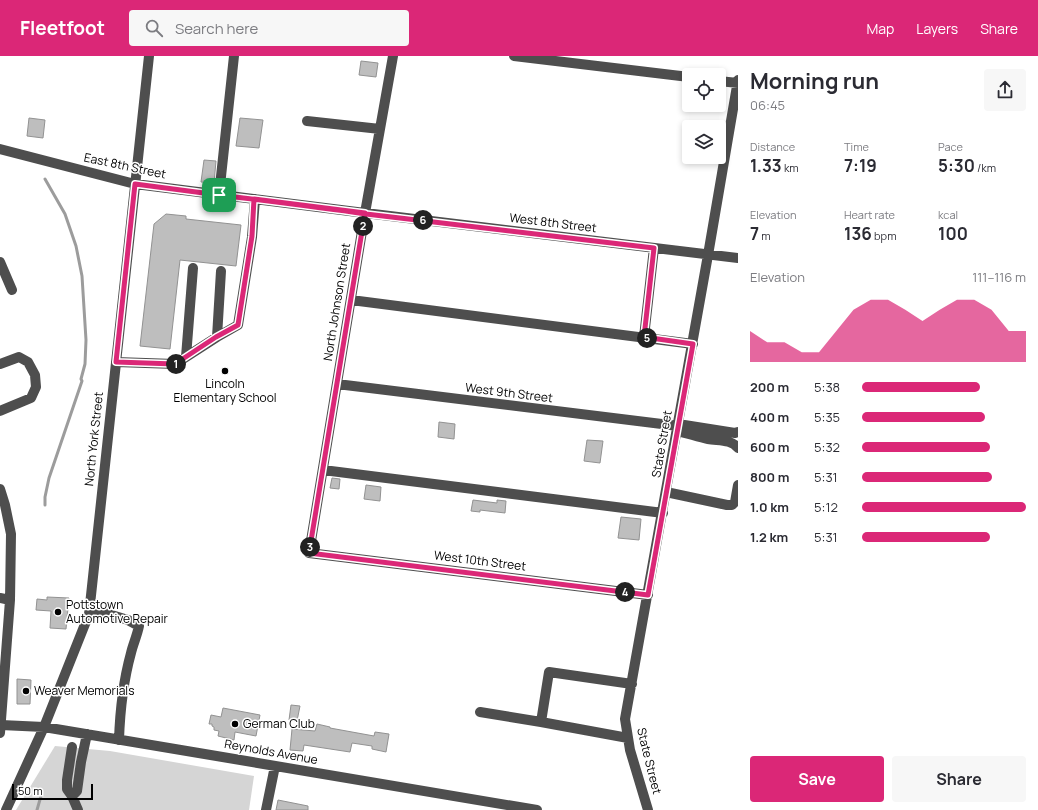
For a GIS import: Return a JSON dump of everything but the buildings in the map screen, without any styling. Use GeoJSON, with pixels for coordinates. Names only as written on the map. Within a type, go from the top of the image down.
{"type":"FeatureCollection","features":[{"type":"Feature","properties":{"kind":"street","name":"North York Street"},"geometry":{"type":"LineString","coordinates":[[6,810],[89,614],[149,56]]}},
{"type":"Feature","properties":{"kind":"street"},"geometry":{"type":"LineString","coordinates":[[219,195],[234,56]]}},
{"type":"Feature","properties":{"kind":"street","name":"North Johnson Street"},"geometry":{"type":"LineString","coordinates":[[309,553],[365,213],[393,56]]}},
{"type":"Feature","properties":{"kind":"street"},"geometry":{"type":"LineString","coordinates":[[514,56],[682,76]]}},
{"type":"Feature","properties":{"kind":"street"},"geometry":{"type":"LineString","coordinates":[[726,81],[738,82]]}},
{"type":"Feature","properties":{"kind":"street","name":"State Street"},"geometry":{"type":"LineString","coordinates":[[648,810],[630,750],[625,718],[693,344],[738,82]]}},
{"type":"Feature","properties":{"kind":"street"},"geometry":{"type":"LineString","coordinates":[[306,121],[380,129]]}},
{"type":"Feature","properties":{"kind":"street","name":"East 8th Street"},"geometry":{"type":"LineString","coordinates":[[0,149],[135,184],[365,213]]}},
{"type":"Feature","properties":{"kind":"street"},"geometry":{"type":"LineString","coordinates":[[116,362],[175,364],[216,337],[238,325],[252,236],[254,199]]}},
{"type":"Feature","properties":{"kind":"street","name":"West 8th Street"},"geometry":{"type":"LineString","coordinates":[[365,213],[738,258]]}},
{"type":"Feature","properties":{"kind":"street"},"geometry":{"type":"LineString","coordinates":[[644,337],[654,248]]}},
{"type":"Feature","properties":{"kind":"street"},"geometry":{"type":"LineString","coordinates":[[0,262],[12,290]]}},
{"type":"Feature","properties":{"kind":"street"},"geometry":{"type":"LineString","coordinates":[[186,357],[193,268]]}},
{"type":"Feature","properties":{"kind":"street"},"geometry":{"type":"LineString","coordinates":[[216,337],[221,271]]}},
{"type":"Feature","properties":{"kind":"street"},"geometry":{"type":"LineString","coordinates":[[351,300],[693,344]]}},
{"type":"Feature","properties":{"kind":"street"},"geometry":{"type":"LineString","coordinates":[[0,364],[20,356],[28,362],[35,375],[36,388],[31,398],[0,411]]}},
{"type":"Feature","properties":{"kind":"street","name":"West 9th Street"},"geometry":{"type":"LineString","coordinates":[[337,384],[678,427]]}},
{"type":"Feature","properties":{"kind":"street"},"geometry":{"type":"LineString","coordinates":[[678,427],[735,433],[738,432]]}},
{"type":"Feature","properties":{"kind":"street"},"geometry":{"type":"LineString","coordinates":[[678,427],[708,439],[728,442],[738,448]]}},
{"type":"Feature","properties":{"kind":"street"},"geometry":{"type":"LineString","coordinates":[[323,470],[662,512]]}},
{"type":"Feature","properties":{"kind":"street"},"geometry":{"type":"LineString","coordinates":[[666,492],[732,505],[735,502],[738,485]]}},
{"type":"Feature","properties":{"kind":"street"},"geometry":{"type":"LineString","coordinates":[[0,488],[11,534],[5,599],[0,729]]}},
{"type":"Feature","properties":{"kind":"street","name":"West 10th Street"},"geometry":{"type":"LineString","coordinates":[[309,553],[648,595]]}},
{"type":"Feature","properties":{"kind":"street"},"geometry":{"type":"LineString","coordinates":[[89,610],[128,620],[139,626],[131,652],[124,686],[120,712],[119,740]]}},
{"type":"Feature","properties":{"kind":"street"},"geometry":{"type":"LineString","coordinates":[[541,722],[549,672],[632,684]]}},
{"type":"Feature","properties":{"kind":"street"},"geometry":{"type":"LineString","coordinates":[[480,712],[628,738]]}},
{"type":"Feature","properties":{"kind":"street","name":"Reynolds Avenue"},"geometry":{"type":"LineString","coordinates":[[0,729],[22,726],[40,727],[87,734],[536,810]]}},
{"type":"Feature","properties":{"kind":"street"},"geometry":{"type":"LineString","coordinates":[[72,796],[77,791],[87,734]]}},
{"type":"Feature","properties":{"kind":"street"},"geometry":{"type":"LineString","coordinates":[[72,747],[67,789],[78,810]]}},
{"type":"Feature","properties":{"kind":"street"},"geometry":{"type":"LineString","coordinates":[[266,810],[275,766]]}},
{"type":"Feature","properties":{"kind":"shaded area"},"geometry":{"type":"Polygon","coordinates":[[[55,746],[110,751],[254,776],[249,810],[16,810],[55,746]]]}},
{"type":"Feature","properties":{"kind":"waterway"},"geometry":{"type":"LineString","coordinates":[[45,179],[65,214],[76,246],[82,276],[86,340],[85,364],[81,379],[82,381],[49,478],[45,505]]}},
{"type":"Feature","properties":{"kind":"waterway"},"geometry":{"type":"LineString","coordinates":[[37,810],[41,796],[40,791]]}},
{"type":"Feature","properties":{"kind":"place","name":"Lincoln Elementary School"},"geometry":{"type":"Point","coordinates":[225,371]}},
{"type":"Feature","properties":{"kind":"place","name":"Pottstown Automotive Repair"},"geometry":{"type":"Point","coordinates":[58,612]}},
{"type":"Feature","properties":{"kind":"place","name":"Weaver Memorials"},"geometry":{"type":"Point","coordinates":[26,691]}},
{"type":"Feature","properties":{"kind":"place","name":"German Club"},"geometry":{"type":"Point","coordinates":[235,724]}},
{"type":"Feature","properties":{"kind":"route"},"geometry":{"type":"LineString","coordinates":[[219,195],[135,184],[116,362],[175,364],[216,337],[238,325],[252,236],[254,199],[365,213],[309,553],[648,595],[693,344],[644,337],[654,248],[254,199],[219,195]]}}]}
